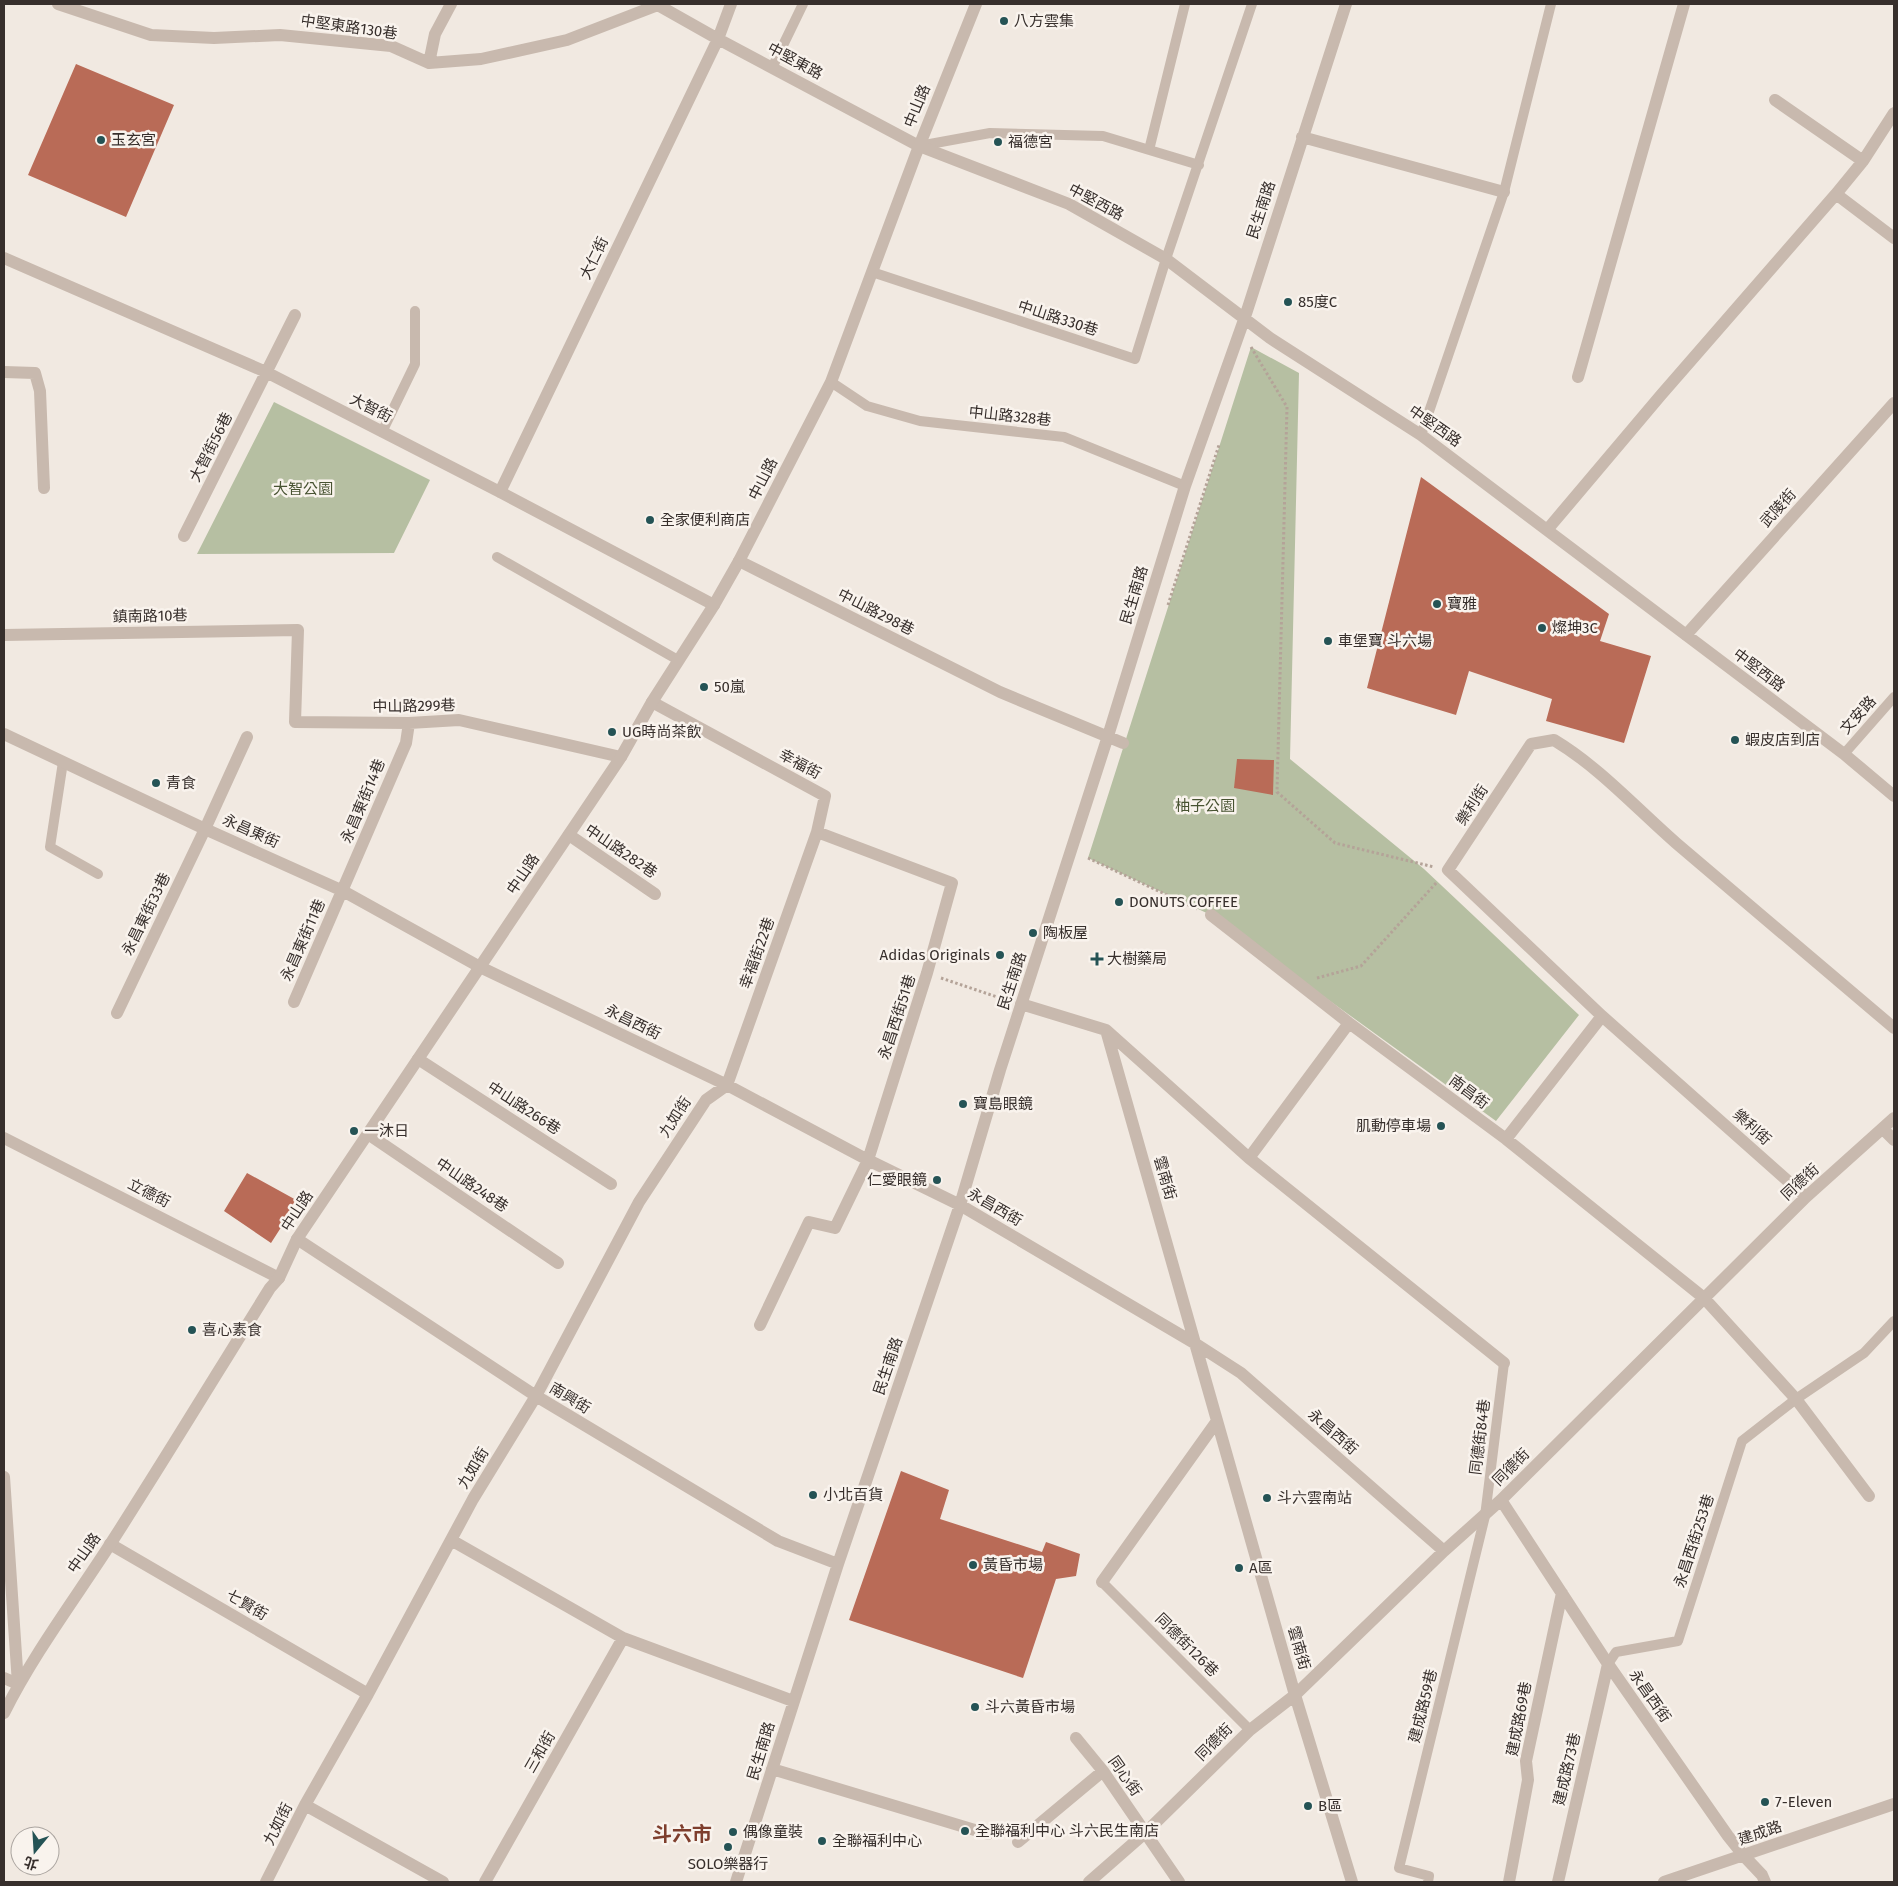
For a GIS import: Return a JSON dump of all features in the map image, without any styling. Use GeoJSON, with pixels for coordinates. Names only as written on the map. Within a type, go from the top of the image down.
{"type":"FeatureCollection","features":[{"type":"Feature","properties":{"kind":"street","name":"中堅東路130巷"},"geometry":{"type":"LineString","coordinates":[[58,4],[151,35],[214,38],[289,36],[391,46],[429,63],[480,59],[567,40],[657,4]]}},
{"type":"Feature","properties":{"kind":"street"},"geometry":{"type":"LineString","coordinates":[[429,63],[435,34],[451,4]]}},
{"type":"Feature","properties":{"kind":"street","name":"中堅東路"},"geometry":{"type":"LineString","coordinates":[[657,4],[718,39],[919,146]]}},
{"type":"Feature","properties":{"kind":"street","name":"大仁街"},"geometry":{"type":"LineString","coordinates":[[500,492],[718,39],[731,4]]}},
{"type":"Feature","properties":{"kind":"street","name":"中山路"},"geometry":{"type":"LineString","coordinates":[[4,1713],[18,1684],[110,1544],[270,1288],[279,1278],[297,1239],[621,758],[652,702],[714,605],[739,561],[831,382],[919,146],[976,4]]}},
{"type":"Feature","properties":{"kind":"street","name":"民生南路"},"geometry":{"type":"LineString","coordinates":[[736,1882],[838,1564],[960,1205],[1021,1004],[1108,736],[1185,486],[1244,317],[1346,4]]}},
{"type":"Feature","properties":{"kind":"street"},"geometry":{"type":"LineString","coordinates":[[1578,377],[1684,4]]}},
{"type":"Feature","properties":{"kind":"street"},"geometry":{"type":"LineString","coordinates":[[1776,100],[1863,161]]}},
{"type":"Feature","properties":{"kind":"street"},"geometry":{"type":"LineString","coordinates":[[1548,530],[1836,194],[1863,161],[1894,113]]}},
{"type":"Feature","properties":{"kind":"street"},"geometry":{"type":"LineString","coordinates":[[1302,137],[1504,192]]}},
{"type":"Feature","properties":{"kind":"street","name":"中堅西路"},"geometry":{"type":"LineString","coordinates":[[919,146],[1069,204],[1166,259],[1270,338],[1421,435],[1844,754],[1894,796]]}},
{"type":"Feature","properties":{"kind":"street"},"geometry":{"type":"LineString","coordinates":[[1836,194],[1894,238]]}},
{"type":"Feature","properties":{"kind":"street","name":"大智街"},"geometry":{"type":"LineString","coordinates":[[4,258],[266,372],[500,492],[714,605]]}},
{"type":"Feature","properties":{"kind":"street","name":"大智街56巷"},"geometry":{"type":"LineString","coordinates":[[184,536],[294,315]]}},
{"type":"Feature","properties":{"kind":"street"},"geometry":{"type":"LineString","coordinates":[[4,372],[36,373],[40,391],[44,488]]}},
{"type":"Feature","properties":{"kind":"street","name":"武陵街"},"geometry":{"type":"LineString","coordinates":[[1686,635],[1894,403]]}},
{"type":"Feature","properties":{"kind":"street","name":"中山路298巷"},"geometry":{"type":"LineString","coordinates":[[739,561],[1000,692],[1123,743]]}},
{"type":"Feature","properties":{"kind":"street","name":"鎮南路10巷"},"geometry":{"type":"LineString","coordinates":[[4,635],[298,630]]}},
{"type":"Feature","properties":{"kind":"street","name":"中山路299巷"},"geometry":{"type":"LineString","coordinates":[[298,630],[295,722],[409,723],[459,720],[621,758]]}},
{"type":"Feature","properties":{"kind":"street","name":"幸福街"},"geometry":{"type":"LineString","coordinates":[[652,702],[825,796],[817,832]]}},
{"type":"Feature","properties":{"kind":"street","name":"永昌東街14巷"},"geometry":{"type":"LineString","coordinates":[[343,890],[406,743],[409,723]]}},
{"type":"Feature","properties":{"kind":"street","name":"永昌東街"},"geometry":{"type":"LineString","coordinates":[[4,734],[205,829],[343,890],[480,967]]}},
{"type":"Feature","properties":{"kind":"street","name":"永昌東街33巷"},"geometry":{"type":"LineString","coordinates":[[117,1013],[247,737]]}},
{"type":"Feature","properties":{"kind":"street","name":"樂利街"},"geometry":{"type":"LineString","coordinates":[[1806,1197],[1602,1016],[1448,870],[1531,744],[1554,740],[1568,748],[1596,770],[1675,842],[1894,1028]]}},
{"type":"Feature","properties":{"kind":"street","name":"永昌西街51巷"},"geometry":{"type":"LineString","coordinates":[[760,1326],[809,1222],[835,1228],[868,1160],[928,973],[952,883],[817,832]]}},
{"type":"Feature","properties":{"kind":"street","name":"幸福街22巷"},"geometry":{"type":"LineString","coordinates":[[727,1085],[817,832]]}},
{"type":"Feature","properties":{"kind":"street","name":"中山路282巷"},"geometry":{"type":"LineString","coordinates":[[569,834],[655,894]]}},
{"type":"Feature","properties":{"kind":"street","name":"永昌東街11巷"},"geometry":{"type":"LineString","coordinates":[[294,1002],[343,890]]}},
{"type":"Feature","properties":{"kind":"street","name":"南昌街"},"geometry":{"type":"LineString","coordinates":[[1211,916],[1349,1023],[1506,1139],[1704,1298],[1796,1399],[1869,1496]]}},
{"type":"Feature","properties":{"kind":"street","name":"永昌西街"},"geometry":{"type":"LineString","coordinates":[[480,967],[727,1085],[868,1160],[960,1205],[1196,1344],[1241,1373],[1444,1551]]}},
{"type":"Feature","properties":{"kind":"street"},"geometry":{"type":"LineString","coordinates":[[1021,1004],[1106,1030],[1249,1158],[1504,1363]]}},
{"type":"Feature","properties":{"kind":"street"},"geometry":{"type":"LineString","coordinates":[[1506,1139],[1602,1016]]}},
{"type":"Feature","properties":{"kind":"street"},"geometry":{"type":"LineString","coordinates":[[1249,1158],[1349,1023]]}},
{"type":"Feature","properties":{"kind":"street","name":"雲南街"},"geometry":{"type":"LineString","coordinates":[[1106,1030],[1295,1695],[1352,1882]]}},
{"type":"Feature","properties":{"kind":"street","name":"中山路266巷"},"geometry":{"type":"LineString","coordinates":[[418,1059],[612,1184]]}},
{"type":"Feature","properties":{"kind":"street","name":"九如街"},"geometry":{"type":"LineString","coordinates":[[266,1882],[473,1498],[536,1396],[639,1202],[706,1100],[727,1085]]}},
{"type":"Feature","properties":{"kind":"street","name":"同德街"},"geometry":{"type":"LineString","coordinates":[[1145,1834],[1250,1730],[1295,1695],[1444,1551],[1485,1516],[1806,1197],[1894,1118]]}},
{"type":"Feature","properties":{"kind":"street"},"geometry":{"type":"LineString","coordinates":[[1883,1129],[1894,1140]]}},
{"type":"Feature","properties":{"kind":"street","name":"中山路248巷"},"geometry":{"type":"LineString","coordinates":[[368,1134],[558,1263]]}},
{"type":"Feature","properties":{"kind":"street","name":"立德街"},"geometry":{"type":"LineString","coordinates":[[4,1138],[279,1278]]}},
{"type":"Feature","properties":{"kind":"street","name":"南興街"},"geometry":{"type":"LineString","coordinates":[[297,1239],[536,1396],[778,1541],[838,1564]]}},
{"type":"Feature","properties":{"kind":"street"},"geometry":{"type":"LineString","coordinates":[[1102,1582],[1217,1421]]}},
{"type":"Feature","properties":{"kind":"street"},"geometry":{"type":"LineString","coordinates":[[4,1477],[18,1684],[4,1678]]}},
{"type":"Feature","properties":{"kind":"street","name":"永昌西街"},"geometry":{"type":"LineString","coordinates":[[1501,1500],[1608,1664],[1744,1856],[1762,1874],[1765,1882]]}},
{"type":"Feature","properties":{"kind":"street"},"geometry":{"type":"LineString","coordinates":[[451,1540],[623,1638],[793,1701]]}},
{"type":"Feature","properties":{"kind":"street","name":"七賢街"},"geometry":{"type":"LineString","coordinates":[[110,1544],[368,1694]]}},
{"type":"Feature","properties":{"kind":"street","name":"建成路69巷"},"geometry":{"type":"LineString","coordinates":[[1509,1882],[1528,1780],[1526,1761],[1562,1593]]}},
{"type":"Feature","properties":{"kind":"street","name":"三和街"},"geometry":{"type":"LineString","coordinates":[[485,1882],[623,1638]]}},
{"type":"Feature","properties":{"kind":"street","name":"建成路73巷"},"geometry":{"type":"LineString","coordinates":[[1558,1882],[1608,1664]]}},
{"type":"Feature","properties":{"kind":"street","name":"同心街"},"geometry":{"type":"LineString","coordinates":[[1076,1738],[1103,1771],[1179,1882]]}},
{"type":"Feature","properties":{"kind":"street"},"geometry":{"type":"LineString","coordinates":[[772,1769],[988,1834]]}},
{"type":"Feature","properties":{"kind":"street"},"geometry":{"type":"LineString","coordinates":[[1018,1842],[1103,1771]]}},
{"type":"Feature","properties":{"kind":"street","name":"建成路"},"geometry":{"type":"LineString","coordinates":[[1664,1882],[1894,1804]]}},
{"type":"Feature","properties":{"kind":"street"},"geometry":{"type":"LineString","coordinates":[[306,1806],[443,1882]]}},
{"type":"Feature","properties":{"kind":"street"},"geometry":{"type":"LineString","coordinates":[[1088,1882],[1145,1834]]}},
{"type":"Feature","properties":{"kind":"lane"},"geometry":{"type":"LineString","coordinates":[[772,68],[803,4]]}},
{"type":"Feature","properties":{"kind":"lane"},"geometry":{"type":"LineString","coordinates":[[1149,150],[1185,4]]}},
{"type":"Feature","properties":{"kind":"lane"},"geometry":{"type":"LineString","coordinates":[[1166,259],[1252,4]]}},
{"type":"Feature","properties":{"kind":"lane"},"geometry":{"type":"LineString","coordinates":[[1421,435],[1504,192],[1552,4]]}},
{"type":"Feature","properties":{"kind":"lane"},"geometry":{"type":"LineString","coordinates":[[919,146],[990,133],[1103,136],[1199,165]]}},
{"type":"Feature","properties":{"kind":"lane","name":"中山路330巷"},"geometry":{"type":"LineString","coordinates":[[872,272],[1136,359],[1166,259]]}},
{"type":"Feature","properties":{"kind":"lane"},"geometry":{"type":"LineString","coordinates":[[382,432],[416,364],[415,311]]}},
{"type":"Feature","properties":{"kind":"lane","name":"中山路328巷"},"geometry":{"type":"LineString","coordinates":[[831,382],[867,406],[920,421],[1064,436],[1185,486]]}},
{"type":"Feature","properties":{"kind":"lane"},"geometry":{"type":"LineString","coordinates":[[496,556],[678,660]]}},
{"type":"Feature","properties":{"kind":"lane","name":"文安路"},"geometry":{"type":"LineString","coordinates":[[1844,754],[1894,697]]}},
{"type":"Feature","properties":{"kind":"lane"},"geometry":{"type":"LineString","coordinates":[[63,762],[50,847],[98,874]]}},
{"type":"Feature","properties":{"kind":"lane"},"geometry":{"type":"LineString","coordinates":[[1796,1399],[1864,1353],[1894,1321]]}},
{"type":"Feature","properties":{"kind":"lane","name":"同德街84巷"},"geometry":{"type":"LineString","coordinates":[[1485,1516],[1504,1363]]}},
{"type":"Feature","properties":{"kind":"lane","name":"永昌西街253巷"},"geometry":{"type":"LineString","coordinates":[[1608,1664],[1616,1652],[1678,1641],[1742,1441],[1796,1399]]}},
{"type":"Feature","properties":{"kind":"lane","name":"建成路59巷"},"geometry":{"type":"LineString","coordinates":[[1428,1882],[1429,1876],[1400,1868],[1485,1516]]}},
{"type":"Feature","properties":{"kind":"lane","name":"同德街126巷"},"geometry":{"type":"LineString","coordinates":[[1102,1582],[1250,1730]]}},
{"type":"Feature","properties":{"kind":"path"},"geometry":{"type":"LineString","coordinates":[[1248,356],[1251,347],[1287,407],[1277,792],[1334,843],[1448,870],[1361,966],[1315,979],[1296,981]]}},
{"type":"Feature","properties":{"kind":"path"},"geometry":{"type":"LineString","coordinates":[[1166,611],[1220,441]]}},
{"type":"Feature","properties":{"kind":"path"},"geometry":{"type":"LineString","coordinates":[[1088,858],[1090,849]]}},
{"type":"Feature","properties":{"kind":"path"},"geometry":{"type":"LineString","coordinates":[[1071,852],[1088,858],[1211,916]]}},
{"type":"Feature","properties":{"kind":"path"},"geometry":{"type":"LineString","coordinates":[[928,973],[1021,1004]]}},
{"type":"Feature","properties":{"kind":"green space","name":"柚子公園"},"geometry":{"type":"Polygon","coordinates":[[[1251,347],[1299,373],[1290,759],[1424,869],[1579,1015],[1496,1121],[1211,915],[1088,858],[1251,347]]]}},
{"type":"Feature","properties":{"kind":"green space","name":"大智公園"},"geometry":{"type":"Polygon","coordinates":[[[274,402],[430,480],[394,553],[197,554],[274,402]]]}},
{"type":"Feature","properties":{"kind":"building","name":"玉玄宮"},"geometry":{"type":"Polygon","coordinates":[[[76,64],[174,105],[126,217],[28,175],[76,64]]]}},
{"type":"Feature","properties":{"kind":"building"},"geometry":{"type":"Polygon","coordinates":[[[1421,477],[1609,614],[1600,641],[1651,656],[1624,743],[1546,721],[1552,699],[1469,671],[1456,715],[1367,688],[1421,477]]]}},
{"type":"Feature","properties":{"kind":"building"},"geometry":{"type":"Polygon","coordinates":[[[1237,759],[1274,760],[1273,795],[1234,788],[1237,759]]]}},
{"type":"Feature","properties":{"kind":"building"},"geometry":{"type":"Polygon","coordinates":[[[247,1173],[298,1201],[271,1243],[224,1211],[247,1173]]]}},
{"type":"Feature","properties":{"kind":"building","name":"黃昏市場"},"geometry":{"type":"Polygon","coordinates":[[[901,1471],[949,1490],[940,1519],[1042,1552],[1046,1542],[1080,1554],[1076,1576],[1056,1579],[1023,1678],[849,1620],[901,1471]]]}},
{"type":"Feature","properties":{"kind":"place","name":"八方雲集"},"geometry":{"type":"Point","coordinates":[1004,21]}},
{"type":"Feature","properties":{"kind":"place","name":"玉玄宮"},"geometry":{"type":"Point","coordinates":[101,140]}},
{"type":"Feature","properties":{"kind":"place","name":"福德宮"},"geometry":{"type":"Point","coordinates":[998,142]}},
{"type":"Feature","properties":{"kind":"place","name":"85度C"},"geometry":{"type":"Point","coordinates":[1288,302]}},
{"type":"Feature","properties":{"kind":"place","name":"全家便利商店"},"geometry":{"type":"Point","coordinates":[650,520]}},
{"type":"Feature","properties":{"kind":"place","name":"寶雅"},"geometry":{"type":"Point","coordinates":[1437,604]}},
{"type":"Feature","properties":{"kind":"place","name":"燦坤3C"},"geometry":{"type":"Point","coordinates":[1542,628]}},
{"type":"Feature","properties":{"kind":"place","name":"車堡寶 斗六場"},"geometry":{"type":"Point","coordinates":[1328,641]}},
{"type":"Feature","properties":{"kind":"place","name":"50嵐"},"geometry":{"type":"Point","coordinates":[704,687]}},
{"type":"Feature","properties":{"kind":"place","name":"UG時尚茶飲"},"geometry":{"type":"Point","coordinates":[612,732]}},
{"type":"Feature","properties":{"kind":"place","name":"蝦皮店到店"},"geometry":{"type":"Point","coordinates":[1735,740]}},
{"type":"Feature","properties":{"kind":"place","name":"青食"},"geometry":{"type":"Point","coordinates":[156,783]}},
{"type":"Feature","properties":{"kind":"place","name":"DONUTS COFFEE"},"geometry":{"type":"Point","coordinates":[1119,902]}},
{"type":"Feature","properties":{"kind":"place","name":"陶板屋"},"geometry":{"type":"Point","coordinates":[1033,933]}},
{"type":"Feature","properties":{"kind":"place","name":"Adidas Originals"},"geometry":{"type":"Point","coordinates":[1000,955]}},
{"type":"Feature","properties":{"kind":"place","name":"大樹藥局"},"geometry":{"type":"Point","coordinates":[1097,959]}},
{"type":"Feature","properties":{"kind":"place","name":"寶島眼鏡"},"geometry":{"type":"Point","coordinates":[963,1104]}},
{"type":"Feature","properties":{"kind":"place","name":"肌動停車場"},"geometry":{"type":"Point","coordinates":[1441,1126]}},
{"type":"Feature","properties":{"kind":"place","name":"一沐日"},"geometry":{"type":"Point","coordinates":[354,1131]}},
{"type":"Feature","properties":{"kind":"place","name":"仁愛眼鏡"},"geometry":{"type":"Point","coordinates":[937,1180]}},
{"type":"Feature","properties":{"kind":"place","name":"喜心素食"},"geometry":{"type":"Point","coordinates":[192,1330]}},
{"type":"Feature","properties":{"kind":"place","name":"小北百貨"},"geometry":{"type":"Point","coordinates":[813,1495]}},
{"type":"Feature","properties":{"kind":"place","name":"斗六雲南站"},"geometry":{"type":"Point","coordinates":[1267,1498]}},
{"type":"Feature","properties":{"kind":"place","name":"黃昏市場"},"geometry":{"type":"Point","coordinates":[973,1565]}},
{"type":"Feature","properties":{"kind":"place","name":"A區"},"geometry":{"type":"Point","coordinates":[1239,1568]}},
{"type":"Feature","properties":{"kind":"place","name":"斗六黃昏市場"},"geometry":{"type":"Point","coordinates":[975,1707]}},
{"type":"Feature","properties":{"kind":"place","name":"7-Eleven"},"geometry":{"type":"Point","coordinates":[1765,1802]}},
{"type":"Feature","properties":{"kind":"place","name":"B區"},"geometry":{"type":"Point","coordinates":[1308,1806]}},
{"type":"Feature","properties":{"kind":"place","name":"全聯福利中心 斗六民生南店"},"geometry":{"type":"Point","coordinates":[965,1831]}},
{"type":"Feature","properties":{"kind":"place","name":"偶像童裝"},"geometry":{"type":"Point","coordinates":[733,1832]}},
{"type":"Feature","properties":{"kind":"place","name":"全聯福利中心"},"geometry":{"type":"Point","coordinates":[822,1841]}},
{"type":"Feature","properties":{"kind":"place","name":"SOLO樂器行"},"geometry":{"type":"Point","coordinates":[728,1847]}},
{"type":"Feature","properties":{"kind":"district","name":"斗六市"},"geometry":{"type":"Point","coordinates":[682,1834]}}]}
